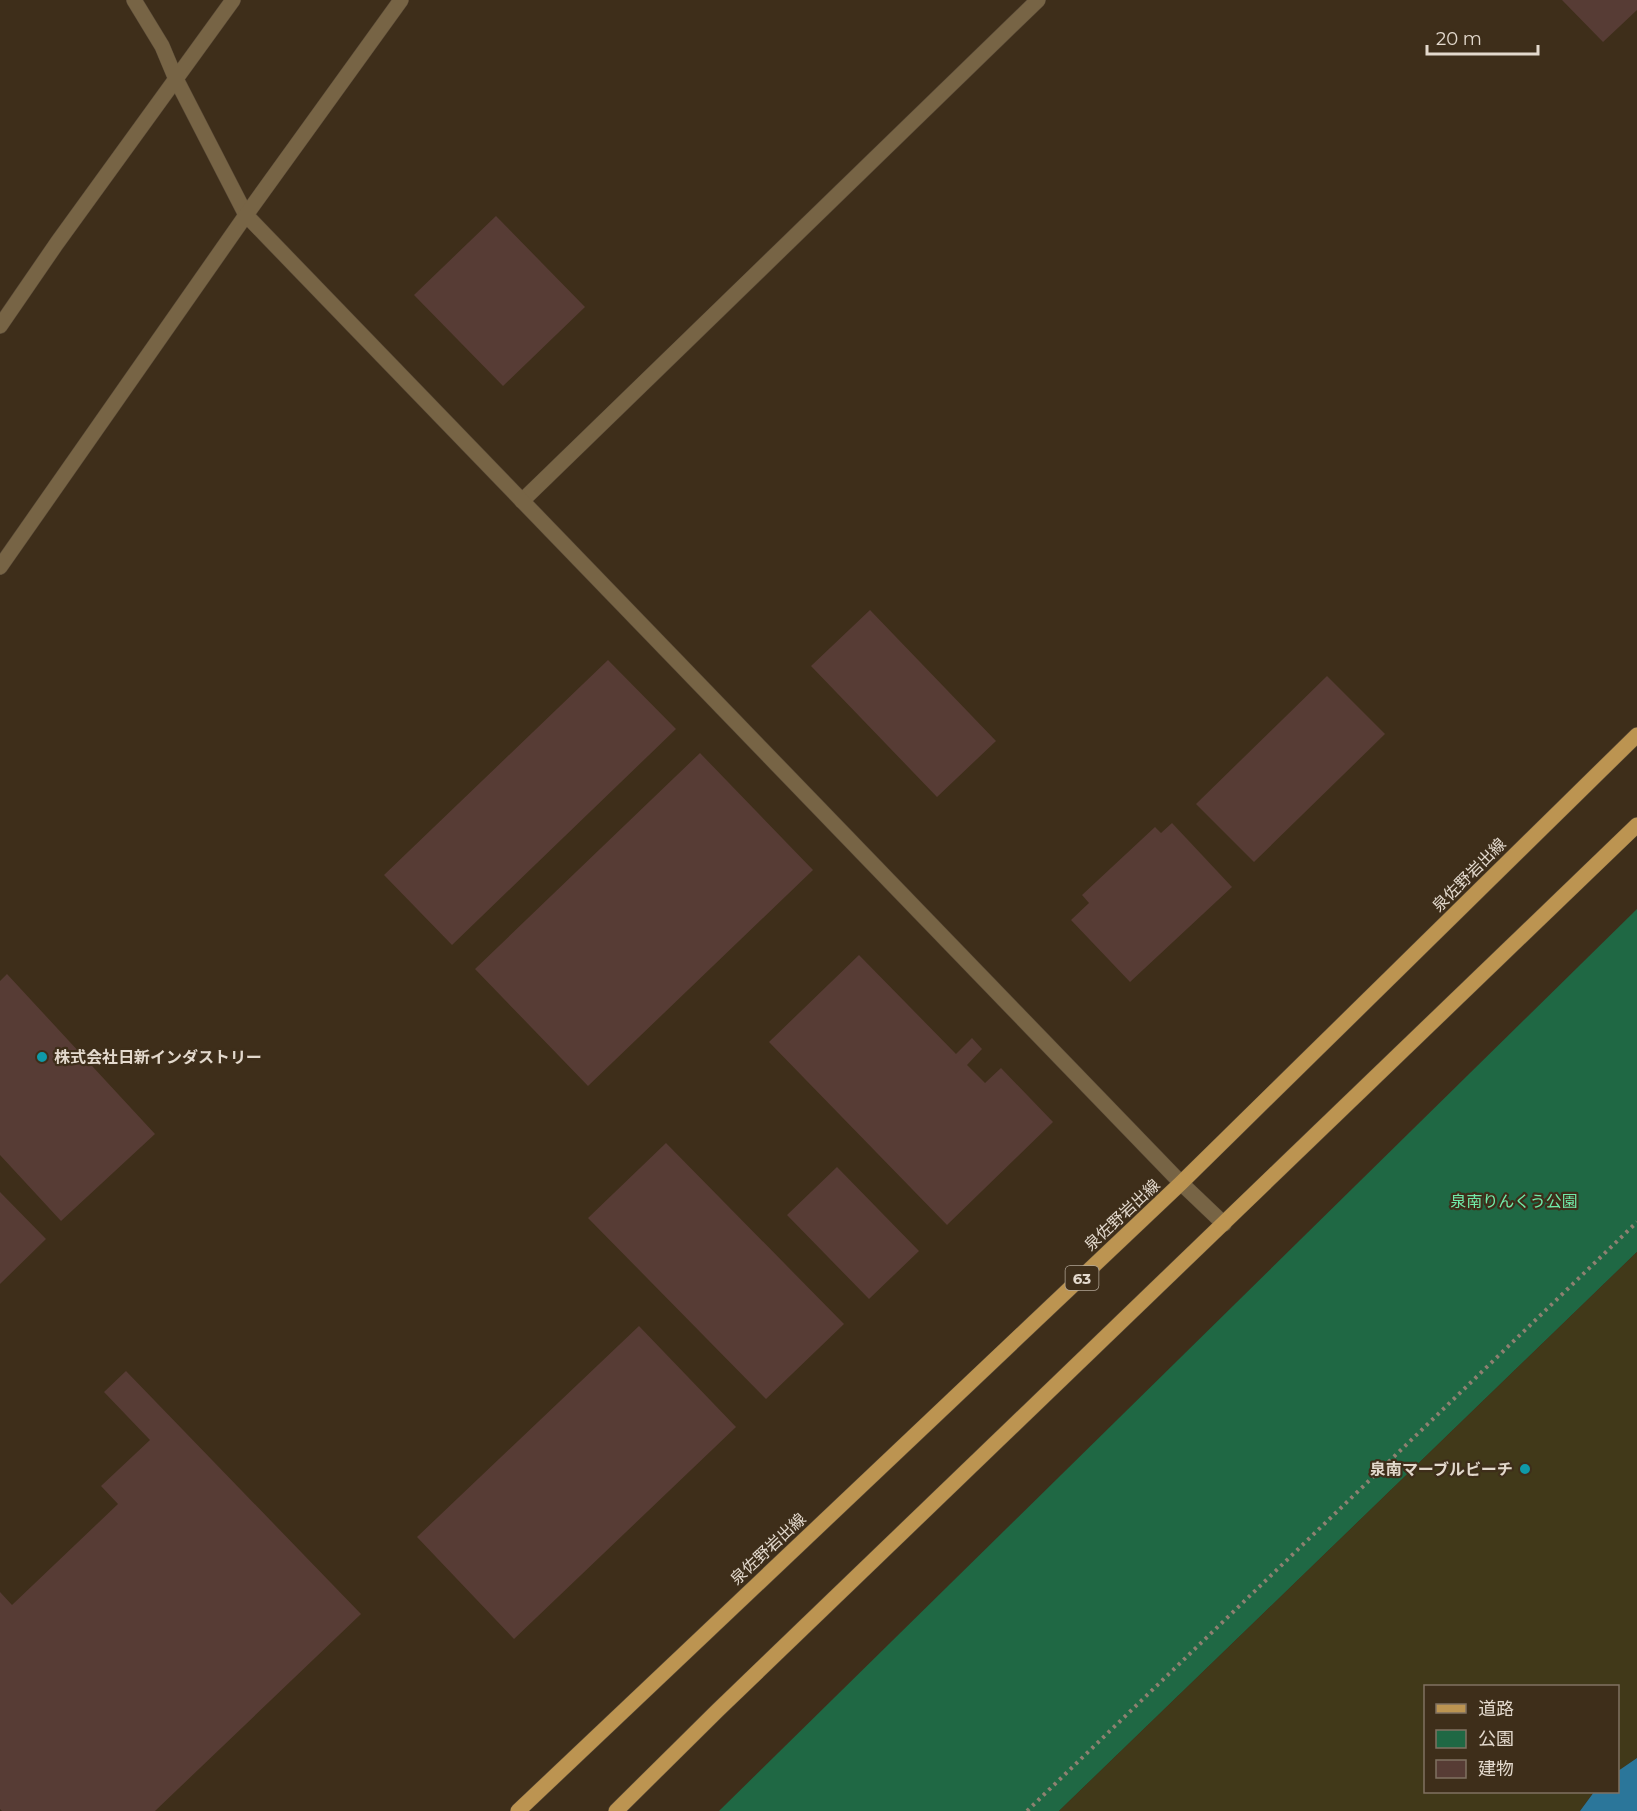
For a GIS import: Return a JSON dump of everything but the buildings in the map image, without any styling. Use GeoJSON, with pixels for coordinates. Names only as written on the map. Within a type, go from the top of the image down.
{"type":"FeatureCollection","features":[{"type":"Feature","properties":{"kind":"main road","name":"泉佐野岩出線"},"geometry":{"type":"LineString","coordinates":[[518,1811],[1181,1183],[1637,735]]}},
{"type":"Feature","properties":{"kind":"main road"},"geometry":{"type":"LineString","coordinates":[[616,1811],[1637,825]]}},
{"type":"Feature","properties":{"kind":"street"},"geometry":{"type":"LineString","coordinates":[[134,0],[162,46],[175,77],[246,215],[1181,1183],[1224,1224]]}},
{"type":"Feature","properties":{"kind":"street"},"geometry":{"type":"LineString","coordinates":[[0,326],[175,77],[233,0]]}},
{"type":"Feature","properties":{"kind":"street"},"geometry":{"type":"LineString","coordinates":[[0,567],[246,215],[401,0]]}},
{"type":"Feature","properties":{"kind":"street"},"geometry":{"type":"LineString","coordinates":[[522,501],[1038,0]]}},
{"type":"Feature","properties":{"kind":"path"},"geometry":{"type":"LineString","coordinates":[[1027,1811],[1637,1222]]}},
{"type":"Feature","properties":{"kind":"green space","name":"泉南りんくう公園"},"geometry":{"type":"Polygon","coordinates":[[[1637,909],[1637,1252],[1059,1811],[719,1811],[1637,909]]]}},
{"type":"Feature","properties":{"kind":"sand","name":"泉南マーブルビーチ"},"geometry":{"type":"Polygon","coordinates":[[[1637,1252],[1637,1758],[1619,1770],[1619,1685],[1424,1685],[1424,1793],[1593,1793],[1580,1811],[1059,1811],[1637,1252]]]}},
{"type":"Feature","properties":{"kind":"water"},"geometry":{"type":"Polygon","coordinates":[[[1637,1758],[1637,1811],[1580,1811],[1593,1793],[1619,1793],[1619,1770],[1637,1758]]]}},
{"type":"Feature","properties":{"kind":"place","name":"株式会社日新インダストリー"},"geometry":{"type":"Point","coordinates":[42,1057]}},
{"type":"Feature","properties":{"kind":"place","name":"泉南マーブルビーチ"},"geometry":{"type":"Point","coordinates":[1525,1469]}}]}
